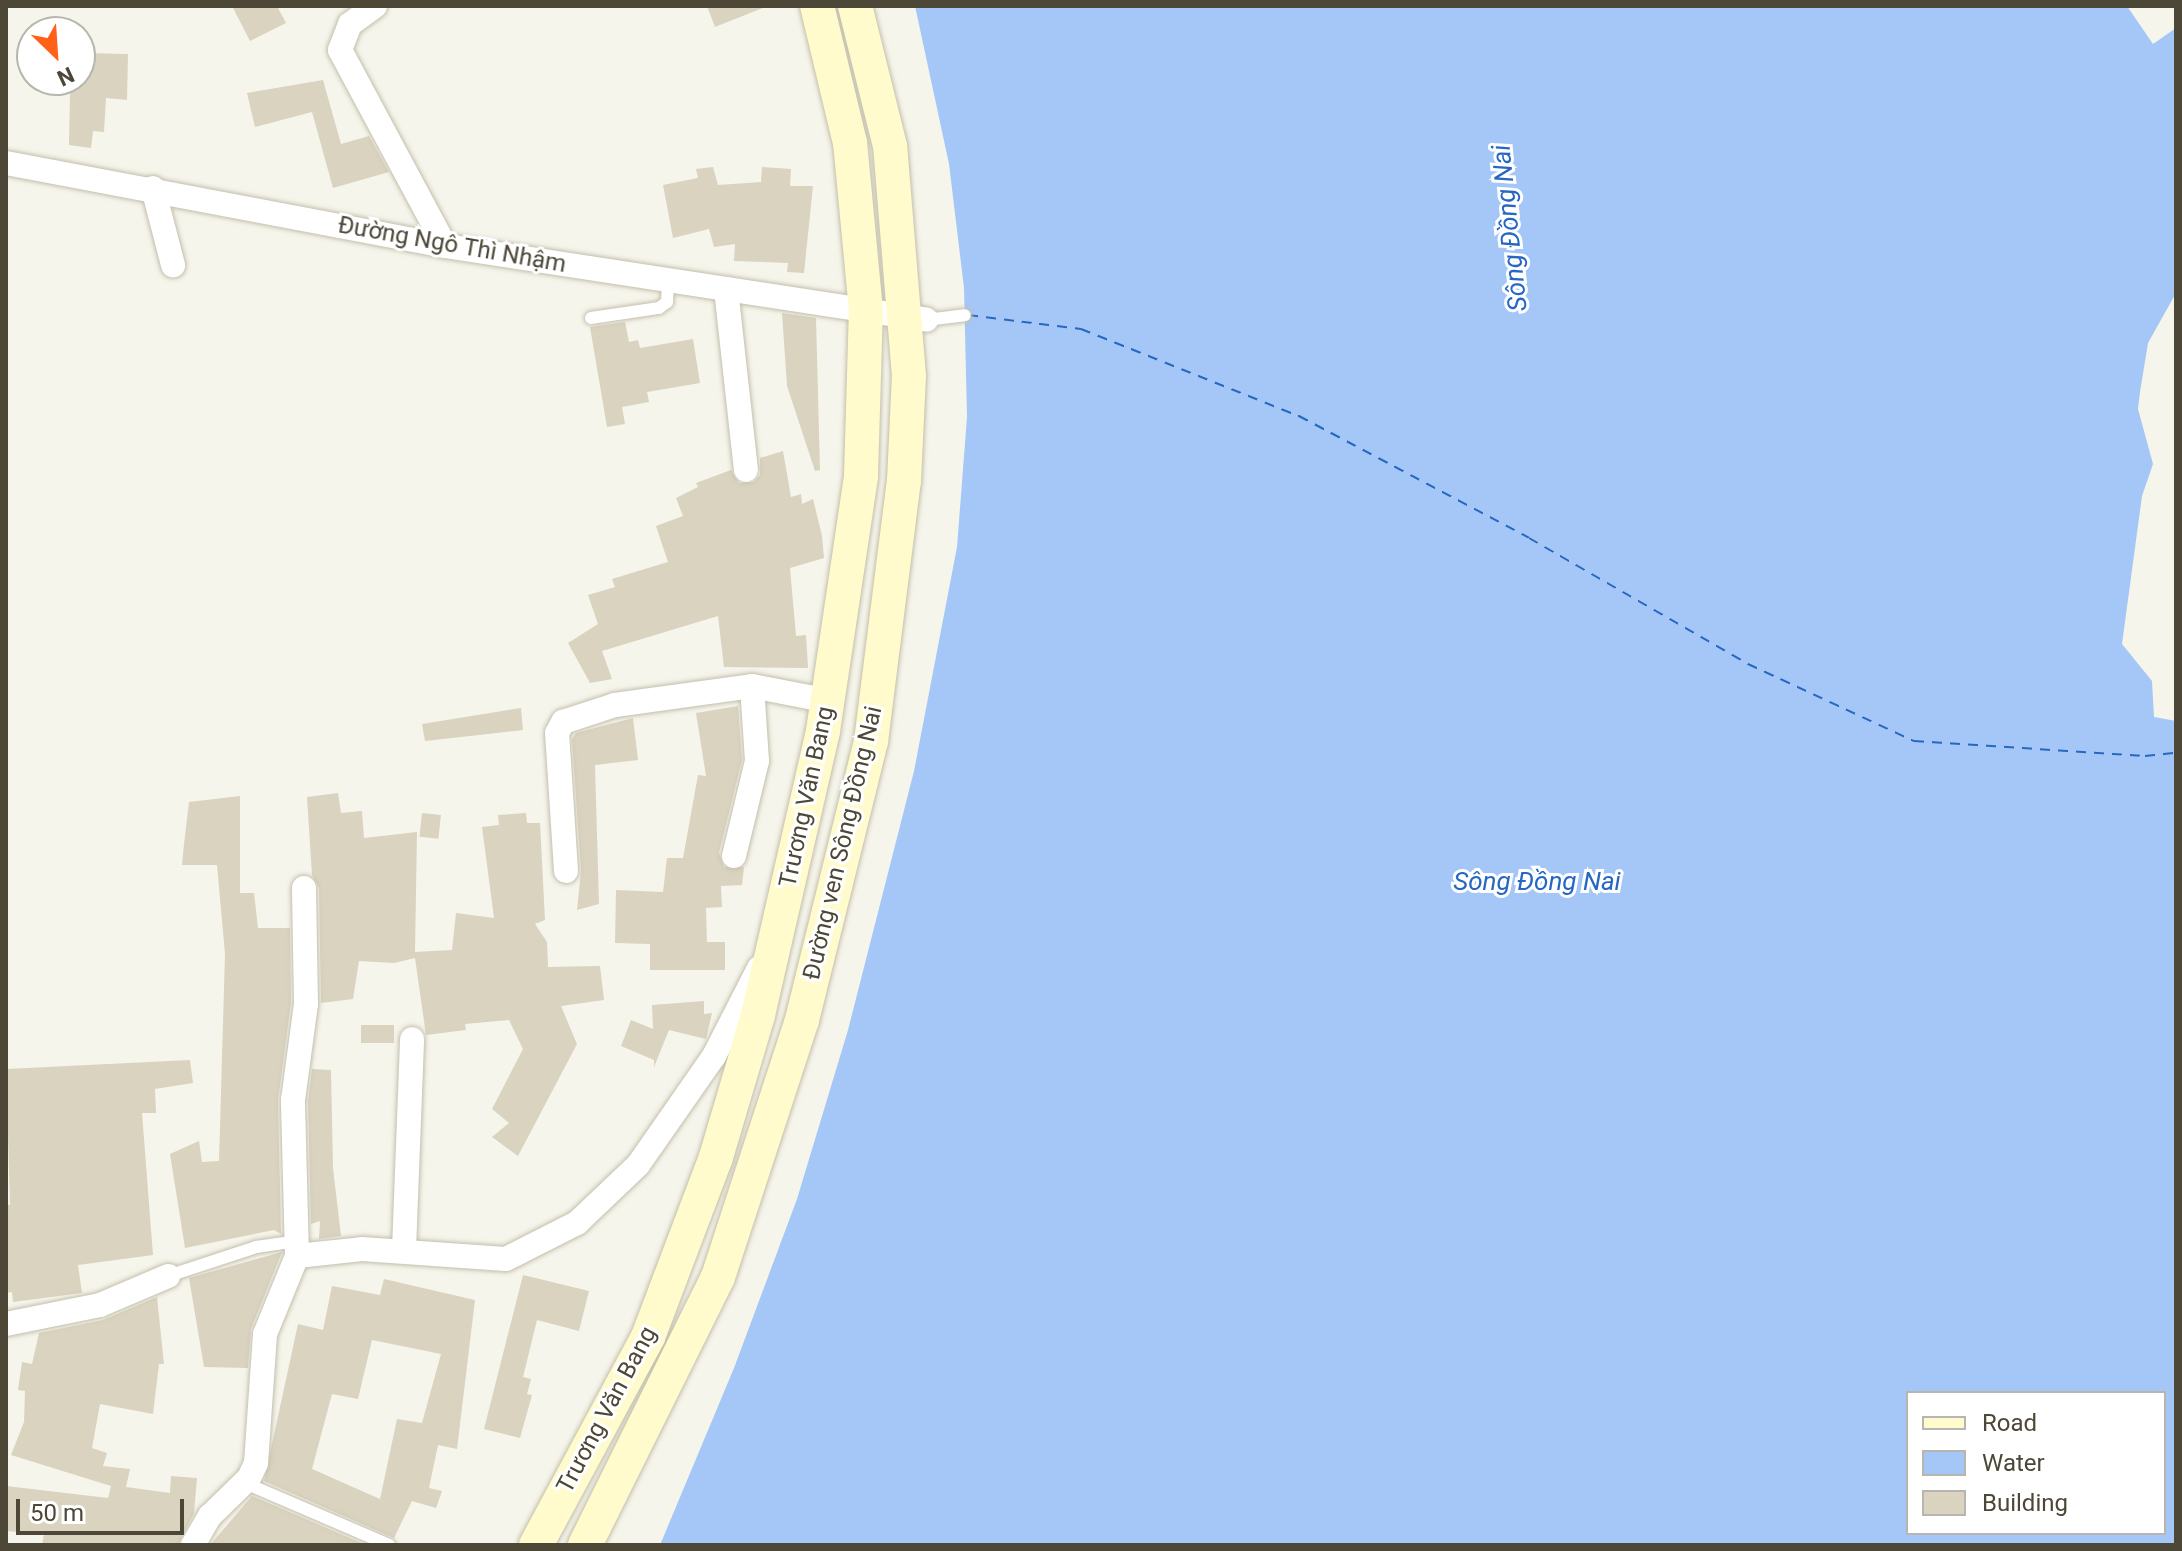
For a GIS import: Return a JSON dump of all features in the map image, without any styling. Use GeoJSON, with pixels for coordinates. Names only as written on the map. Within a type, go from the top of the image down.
{"type":"FeatureCollection","features":[{"type":"Feature","properties":{"kind":"main road","name":"Trương Văn Bang"},"geometry":{"type":"LineString","coordinates":[[536,1545],[648,1337],[716,1157],[777,934],[829,701],[861,476],[866,311],[850,143],[817,6]]}},
{"type":"Feature","properties":{"kind":"main road","name":"Đường ven Sông Đồng Nai"},"geometry":{"type":"LineString","coordinates":[[585,1545],[718,1277],[802,1020],[871,741],[904,481],[910,318],[890,146],[855,6]]}},
{"type":"Feature","properties":{"kind":"street"},"geometry":{"type":"LineString","coordinates":[[375,6],[350,24],[340,50],[445,246]]}},
{"type":"Feature","properties":{"kind":"street","name":"Đường Ngô Thì Nhậm"},"geometry":{"type":"LineString","coordinates":[[6,163],[153,188],[445,246],[910,318]]}},
{"type":"Feature","properties":{"kind":"street"},"geometry":{"type":"LineString","coordinates":[[153,188],[173,265]]}},
{"type":"Feature","properties":{"kind":"street"},"geometry":{"type":"LineString","coordinates":[[726,289],[746,470]]}},
{"type":"Feature","properties":{"kind":"street"},"geometry":{"type":"LineString","coordinates":[[566,871],[557,733],[563,722],[615,705],[752,686],[829,701]]}},
{"type":"Feature","properties":{"kind":"street"},"geometry":{"type":"LineString","coordinates":[[734,856],[757,761],[752,686]]}},
{"type":"Feature","properties":{"kind":"street"},"geometry":{"type":"LineString","coordinates":[[193,1545],[210,1516],[245,1483],[260,1443],[265,1334],[297,1248],[293,1100],[306,1004],[304,888]]}},
{"type":"Feature","properties":{"kind":"street"},"geometry":{"type":"LineString","coordinates":[[297,1248],[404,1250],[483,1261],[506,1259],[588,1214],[638,1165],[714,1056],[777,934]]}},
{"type":"Feature","properties":{"kind":"street"},"geometry":{"type":"LineString","coordinates":[[404,1250],[412,1039]]}},
{"type":"Feature","properties":{"kind":"street"},"geometry":{"type":"LineString","coordinates":[[6,1324],[100,1305],[168,1276]]}},
{"type":"Feature","properties":{"kind":"lane"},"geometry":{"type":"LineString","coordinates":[[591,318],[659,308],[667,302],[668,282]]}},
{"type":"Feature","properties":{"kind":"lane"},"geometry":{"type":"LineString","coordinates":[[910,318],[965,315]]}},
{"type":"Feature","properties":{"kind":"lane"},"geometry":{"type":"LineString","coordinates":[[168,1276],[256,1247],[297,1248]]}},
{"type":"Feature","properties":{"kind":"lane"},"geometry":{"type":"LineString","coordinates":[[245,1483],[389,1545]]}},
{"type":"Feature","properties":{"kind":"water","name":"Sông Đồng Nai"},"geometry":{"type":"Polygon","coordinates":[[[915,6],[2127,6],[2153,44],[2176,28],[2176,293],[2148,343],[2140,392],[2138,409],[2153,464],[2142,496],[2122,644],[2152,681],[2154,717],[2176,721],[2176,1545],[660,1545],[734,1368],[797,1199],[848,1030],[914,771],[957,547],[967,417],[964,288],[949,164],[915,6]]]}},
{"type":"Feature","properties":{"kind":"building"},"geometry":{"type":"Polygon","coordinates":[[[232,6],[277,6],[286,23],[250,41],[232,6]]]}},
{"type":"Feature","properties":{"kind":"building"},"geometry":{"type":"Polygon","coordinates":[[[707,6],[765,6],[765,7],[715,27],[707,6]]]}},
{"type":"Feature","properties":{"kind":"building"},"geometry":{"type":"Polygon","coordinates":[[[96,53],[128,54],[127,100],[106,98],[104,132],[93,131],[91,148],[69,145],[70,96],[96,96],[96,53]]]}},
{"type":"Feature","properties":{"kind":"building"},"geometry":{"type":"Polygon","coordinates":[[[323,80],[341,144],[369,136],[389,172],[333,188],[312,112],[255,127],[247,93],[323,80]]]}},
{"type":"Feature","properties":{"kind":"building"},"geometry":{"type":"Polygon","coordinates":[[[713,167],[718,185],[761,182],[762,167],[791,169],[790,186],[813,186],[804,273],[787,272],[788,263],[734,261],[735,244],[714,247],[709,229],[673,238],[663,185],[698,178],[696,169],[713,167]]]}},
{"type":"Feature","properties":{"kind":"building"},"geometry":{"type":"Polygon","coordinates":[[[782,313],[816,318],[820,470],[815,471],[787,386],[782,313]]]}},
{"type":"Feature","properties":{"kind":"building"},"geometry":{"type":"Polygon","coordinates":[[[625,322],[629,342],[638,340],[640,348],[693,339],[700,383],[647,392],[649,402],[622,407],[625,424],[607,427],[590,327],[625,322]]]}},
{"type":"Feature","properties":{"kind":"building"},"geometry":{"type":"Polygon","coordinates":[[[783,451],[791,497],[801,494],[802,504],[813,499],[822,536],[824,558],[790,568],[796,636],[806,635],[808,668],[724,667],[718,616],[602,651],[612,679],[590,683],[568,643],[598,624],[588,595],[615,587],[612,579],[668,562],[656,526],[683,516],[676,498],[698,487],[696,483],[731,470],[739,483],[754,482],[760,475],[760,458],[783,451]]]}},
{"type":"Feature","properties":{"kind":"building"},"geometry":{"type":"Polygon","coordinates":[[[738,706],[742,760],[719,853],[724,867],[744,867],[742,885],[721,886],[722,907],[706,908],[707,942],[725,942],[725,970],[650,970],[650,944],[615,943],[616,890],[663,892],[667,858],[683,858],[698,775],[706,776],[696,713],[738,706]]]}},
{"type":"Feature","properties":{"kind":"building"},"geometry":{"type":"Polygon","coordinates":[[[521,708],[523,730],[425,741],[422,724],[521,708]]]}},
{"type":"Feature","properties":{"kind":"building"},"geometry":{"type":"Polygon","coordinates":[[[633,718],[638,760],[595,765],[599,904],[577,910],[581,870],[572,739],[576,733],[633,718]]]}},
{"type":"Feature","properties":{"kind":"building"},"geometry":{"type":"Polygon","coordinates":[[[338,793],[341,813],[362,811],[364,838],[417,832],[415,952],[452,950],[456,913],[494,918],[482,827],[499,825],[498,815],[526,813],[527,823],[540,823],[545,920],[535,924],[547,942],[548,967],[600,966],[604,1000],[561,1006],[577,1044],[518,1156],[492,1137],[509,1123],[492,1109],[523,1049],[509,1020],[465,1024],[466,1030],[426,1035],[415,958],[394,963],[359,961],[353,999],[321,1003],[319,888],[312,875],[307,797],[338,793]]]}},
{"type":"Feature","properties":{"kind":"building"},"geometry":{"type":"Polygon","coordinates":[[[240,796],[240,893],[254,893],[258,928],[290,928],[291,1003],[278,1100],[281,1234],[274,1230],[185,1248],[170,1154],[199,1141],[202,1162],[219,1161],[225,954],[217,865],[182,865],[189,802],[240,796]]]}},
{"type":"Feature","properties":{"kind":"building"},"geometry":{"type":"Polygon","coordinates":[[[422,813],[441,815],[438,839],[419,837],[422,813]]]}},
{"type":"Feature","properties":{"kind":"building"},"geometry":{"type":"Polygon","coordinates":[[[704,1001],[704,1014],[712,1013],[706,1039],[669,1030],[654,1067],[654,1060],[621,1046],[631,1020],[653,1029],[652,1005],[704,1001]]]}},
{"type":"Feature","properties":{"kind":"building"},"geometry":{"type":"Polygon","coordinates":[[[361,1025],[394,1025],[394,1043],[361,1043],[361,1025]]]}},
{"type":"Feature","properties":{"kind":"building"},"geometry":{"type":"Polygon","coordinates":[[[190,1060],[193,1083],[155,1089],[156,1113],[142,1113],[153,1255],[78,1265],[82,1293],[13,1302],[12,1292],[6,1293],[6,1205],[10,1205],[6,1069],[190,1060]]]}},
{"type":"Feature","properties":{"kind":"building"},"geometry":{"type":"Polygon","coordinates":[[[312,1069],[331,1070],[333,1168],[341,1236],[319,1239],[320,1221],[311,1224],[308,1101],[312,1069]]]}},
{"type":"Feature","properties":{"kind":"building"},"geometry":{"type":"Polygon","coordinates":[[[282,1252],[251,1329],[248,1368],[204,1367],[189,1278],[282,1252]]]}},
{"type":"Feature","properties":{"kind":"building"},"geometry":{"type":"Polygon","coordinates":[[[523,1275],[589,1291],[579,1331],[537,1320],[523,1377],[531,1379],[527,1394],[532,1395],[520,1438],[484,1429],[523,1275]]]}},
{"type":"Feature","properties":{"kind":"building"},"geometry":{"type":"Polygon","coordinates":[[[384,1279],[475,1300],[457,1449],[438,1445],[429,1488],[442,1491],[436,1508],[412,1501],[394,1538],[264,1481],[298,1324],[323,1330],[332,1286],[380,1295],[384,1279]],[[372,1340],[358,1399],[332,1394],[312,1469],[380,1499],[397,1419],[422,1423],[441,1354],[372,1340]]]}},
{"type":"Feature","properties":{"kind":"building"},"geometry":{"type":"Polygon","coordinates":[[[157,1297],[164,1364],[159,1364],[153,1414],[100,1404],[92,1448],[107,1453],[103,1466],[130,1469],[126,1487],[170,1493],[171,1476],[197,1478],[194,1513],[178,1545],[42,1545],[44,1534],[6,1531],[6,1486],[108,1498],[111,1486],[11,1455],[24,1422],[25,1391],[18,1390],[22,1362],[32,1364],[39,1333],[103,1320],[157,1297]]]}},
{"type":"Feature","properties":{"kind":"building"},"geometry":{"type":"Polygon","coordinates":[[[252,1496],[366,1545],[210,1545],[252,1496]]]}},
{"type":"Feature","properties":{"kind":"ferry route"},"geometry":{"type":"LineString","coordinates":[[968,315],[1081,329],[1299,416],[1529,538],[1748,664],[1914,741],[2145,756],[2176,753]]}}]}
